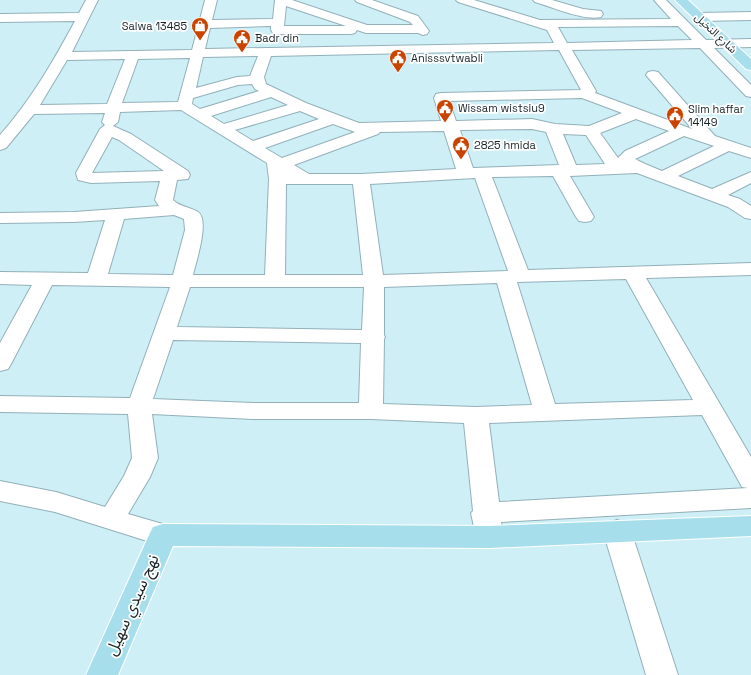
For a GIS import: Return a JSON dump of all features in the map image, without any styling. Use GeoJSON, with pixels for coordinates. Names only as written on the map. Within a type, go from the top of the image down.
{"type":"FeatureCollection","features":[{"type":"Feature","properties":{"kind":"main road","name":"شارع النخيل"},"geometry":{"type":"LineString","coordinates":[[681,0],[748,61]]}},
{"type":"Feature","properties":{"kind":"main road"},"geometry":{"type":"LineString","coordinates":[[163,535],[487,525],[617,531],[751,526]]}},
{"type":"Feature","properties":{"kind":"main road","name":"نهج سيدي سهيل"},"geometry":{"type":"LineString","coordinates":[[102,675],[163,535]]}},
{"type":"Feature","properties":{"kind":"street"},"geometry":{"type":"LineString","coordinates":[[2,140],[30,110],[64,56],[92,0]]}},
{"type":"Feature","properties":{"kind":"street"},"geometry":{"type":"LineString","coordinates":[[186,101],[211,0]]}},
{"type":"Feature","properties":{"kind":"street"},"geometry":{"type":"LineString","coordinates":[[366,29],[281,0],[278,26],[258,72],[260,86],[301,106],[357,128],[532,124],[553,129],[591,131],[637,113]]}},
{"type":"Feature","properties":{"kind":"street"},"geometry":{"type":"LineString","coordinates":[[362,0],[414,19],[422,29],[426,49]]}},
{"type":"Feature","properties":{"kind":"street"},"geometry":{"type":"LineString","coordinates":[[462,0],[552,28],[589,90],[584,94]]}},
{"type":"Feature","properties":{"kind":"street"},"geometry":{"type":"LineString","coordinates":[[538,0],[610,19]]}},
{"type":"Feature","properties":{"kind":"street"},"geometry":{"type":"LineString","coordinates":[[595,0],[610,19]]}},
{"type":"Feature","properties":{"kind":"street"},"geometry":{"type":"LineString","coordinates":[[660,0],[751,93]]}},
{"type":"Feature","properties":{"kind":"street"},"geometry":{"type":"LineString","coordinates":[[699,17],[751,16]]}},
{"type":"Feature","properties":{"kind":"street"},"geometry":{"type":"LineString","coordinates":[[0,18],[83,18]]}},
{"type":"Feature","properties":{"kind":"street"},"geometry":{"type":"LineString","coordinates":[[539,24],[610,19],[681,22]]}},
{"type":"Feature","properties":{"kind":"street"},"geometry":{"type":"LineString","coordinates":[[205,24],[366,29],[422,29]]}},
{"type":"Feature","properties":{"kind":"street"},"geometry":{"type":"LineString","coordinates":[[64,56],[751,43]]}},
{"type":"Feature","properties":{"kind":"street"},"geometry":{"type":"LineString","coordinates":[[108,129],[125,137],[182,175],[91,178],[84,176],[84,173],[108,129],[112,108],[132,55]]}},
{"type":"Feature","properties":{"kind":"street"},"geometry":{"type":"LineString","coordinates":[[653,75],[709,139]]}},
{"type":"Feature","properties":{"kind":"street"},"geometry":{"type":"LineString","coordinates":[[30,110],[112,108],[186,101],[236,81],[258,80]]}},
{"type":"Feature","properties":{"kind":"street"},"geometry":{"type":"LineString","coordinates":[[198,114],[271,92]]}},
{"type":"Feature","properties":{"kind":"street"},"geometry":{"type":"LineString","coordinates":[[546,412],[512,276],[474,174],[450,126],[441,98],[443,96],[584,94],[683,131],[751,153]]}},
{"type":"Feature","properties":{"kind":"street"},"geometry":{"type":"LineString","coordinates":[[186,101],[198,114],[251,146],[278,168],[305,179],[361,179],[638,168]]}},
{"type":"Feature","properties":{"kind":"street"},"geometry":{"type":"LineString","coordinates":[[223,130],[301,106]]}},
{"type":"Feature","properties":{"kind":"street"},"geometry":{"type":"LineString","coordinates":[[251,146],[333,119]]}},
{"type":"Feature","properties":{"kind":"street"},"geometry":{"type":"LineString","coordinates":[[278,168],[381,128]]}},
{"type":"Feature","properties":{"kind":"street"},"geometry":{"type":"LineString","coordinates":[[553,129],[564,171],[585,217]]}},
{"type":"Feature","properties":{"kind":"street"},"geometry":{"type":"LineString","coordinates":[[591,131],[617,169]]}},
{"type":"Feature","properties":{"kind":"street"},"geometry":{"type":"LineString","coordinates":[[683,131],[631,154],[625,159],[638,168],[734,203],[751,214]]}},
{"type":"Feature","properties":{"kind":"street"},"geometry":{"type":"LineString","coordinates":[[663,177],[727,146]]}},
{"type":"Feature","properties":{"kind":"street"},"geometry":{"type":"LineString","coordinates":[[275,280],[278,168]]}},
{"type":"Feature","properties":{"kind":"street"},"geometry":{"type":"LineString","coordinates":[[112,518],[136,477],[145,458],[139,406],[182,281],[194,230],[193,217],[175,210],[165,203],[164,200],[170,176]]}},
{"type":"Feature","properties":{"kind":"street"},"geometry":{"type":"LineString","coordinates":[[714,195],[751,177]]}},
{"type":"Feature","properties":{"kind":"street"},"geometry":{"type":"LineString","coordinates":[[361,179],[374,281],[372,411]]}},
{"type":"Feature","properties":{"kind":"street"},"geometry":{"type":"LineString","coordinates":[[0,218],[116,215],[175,210]]}},
{"type":"Feature","properties":{"kind":"street"},"geometry":{"type":"LineString","coordinates":[[96,280],[116,215]]}},
{"type":"Feature","properties":{"kind":"street"},"geometry":{"type":"LineString","coordinates":[[0,278],[182,281],[374,281],[751,269]]}},
{"type":"Feature","properties":{"kind":"street"},"geometry":{"type":"LineString","coordinates":[[632,272],[751,480]]}},
{"type":"Feature","properties":{"kind":"street"},"geometry":{"type":"LineString","coordinates":[[0,364],[45,279]]}},
{"type":"Feature","properties":{"kind":"street"},"geometry":{"type":"LineString","coordinates":[[163,333],[374,337]]}},
{"type":"Feature","properties":{"kind":"street"},"geometry":{"type":"LineString","coordinates":[[0,404],[139,406],[253,411],[372,411],[476,415],[709,407]]}},
{"type":"Feature","properties":{"kind":"street"},"geometry":{"type":"LineString","coordinates":[[476,415],[487,525],[751,498]]}},
{"type":"Feature","properties":{"kind":"street"},"geometry":{"type":"LineString","coordinates":[[0,491],[56,502],[112,518],[163,535]]}},
{"type":"Feature","properties":{"kind":"street"},"geometry":{"type":"LineString","coordinates":[[617,531],[662,675]]}},
{"type":"Feature","properties":{"kind":"place","name":"Salwa 13485"},"geometry":{"type":"Point","coordinates":[200,41]}},
{"type":"Feature","properties":{"kind":"place","name":"Badr din"},"geometry":{"type":"Point","coordinates":[242,53]}},
{"type":"Feature","properties":{"kind":"place","name":"Anisssvtwabli"},"geometry":{"type":"Point","coordinates":[398,73]}},
{"type":"Feature","properties":{"kind":"place","name":"Wissam wistsiu9"},"geometry":{"type":"Point","coordinates":[445,123]}},
{"type":"Feature","properties":{"kind":"place","name":"Slim haffar 14149"},"geometry":{"type":"Point","coordinates":[675,130]}},
{"type":"Feature","properties":{"kind":"place","name":"2825 hmida"},"geometry":{"type":"Point","coordinates":[461,160]}}]}
